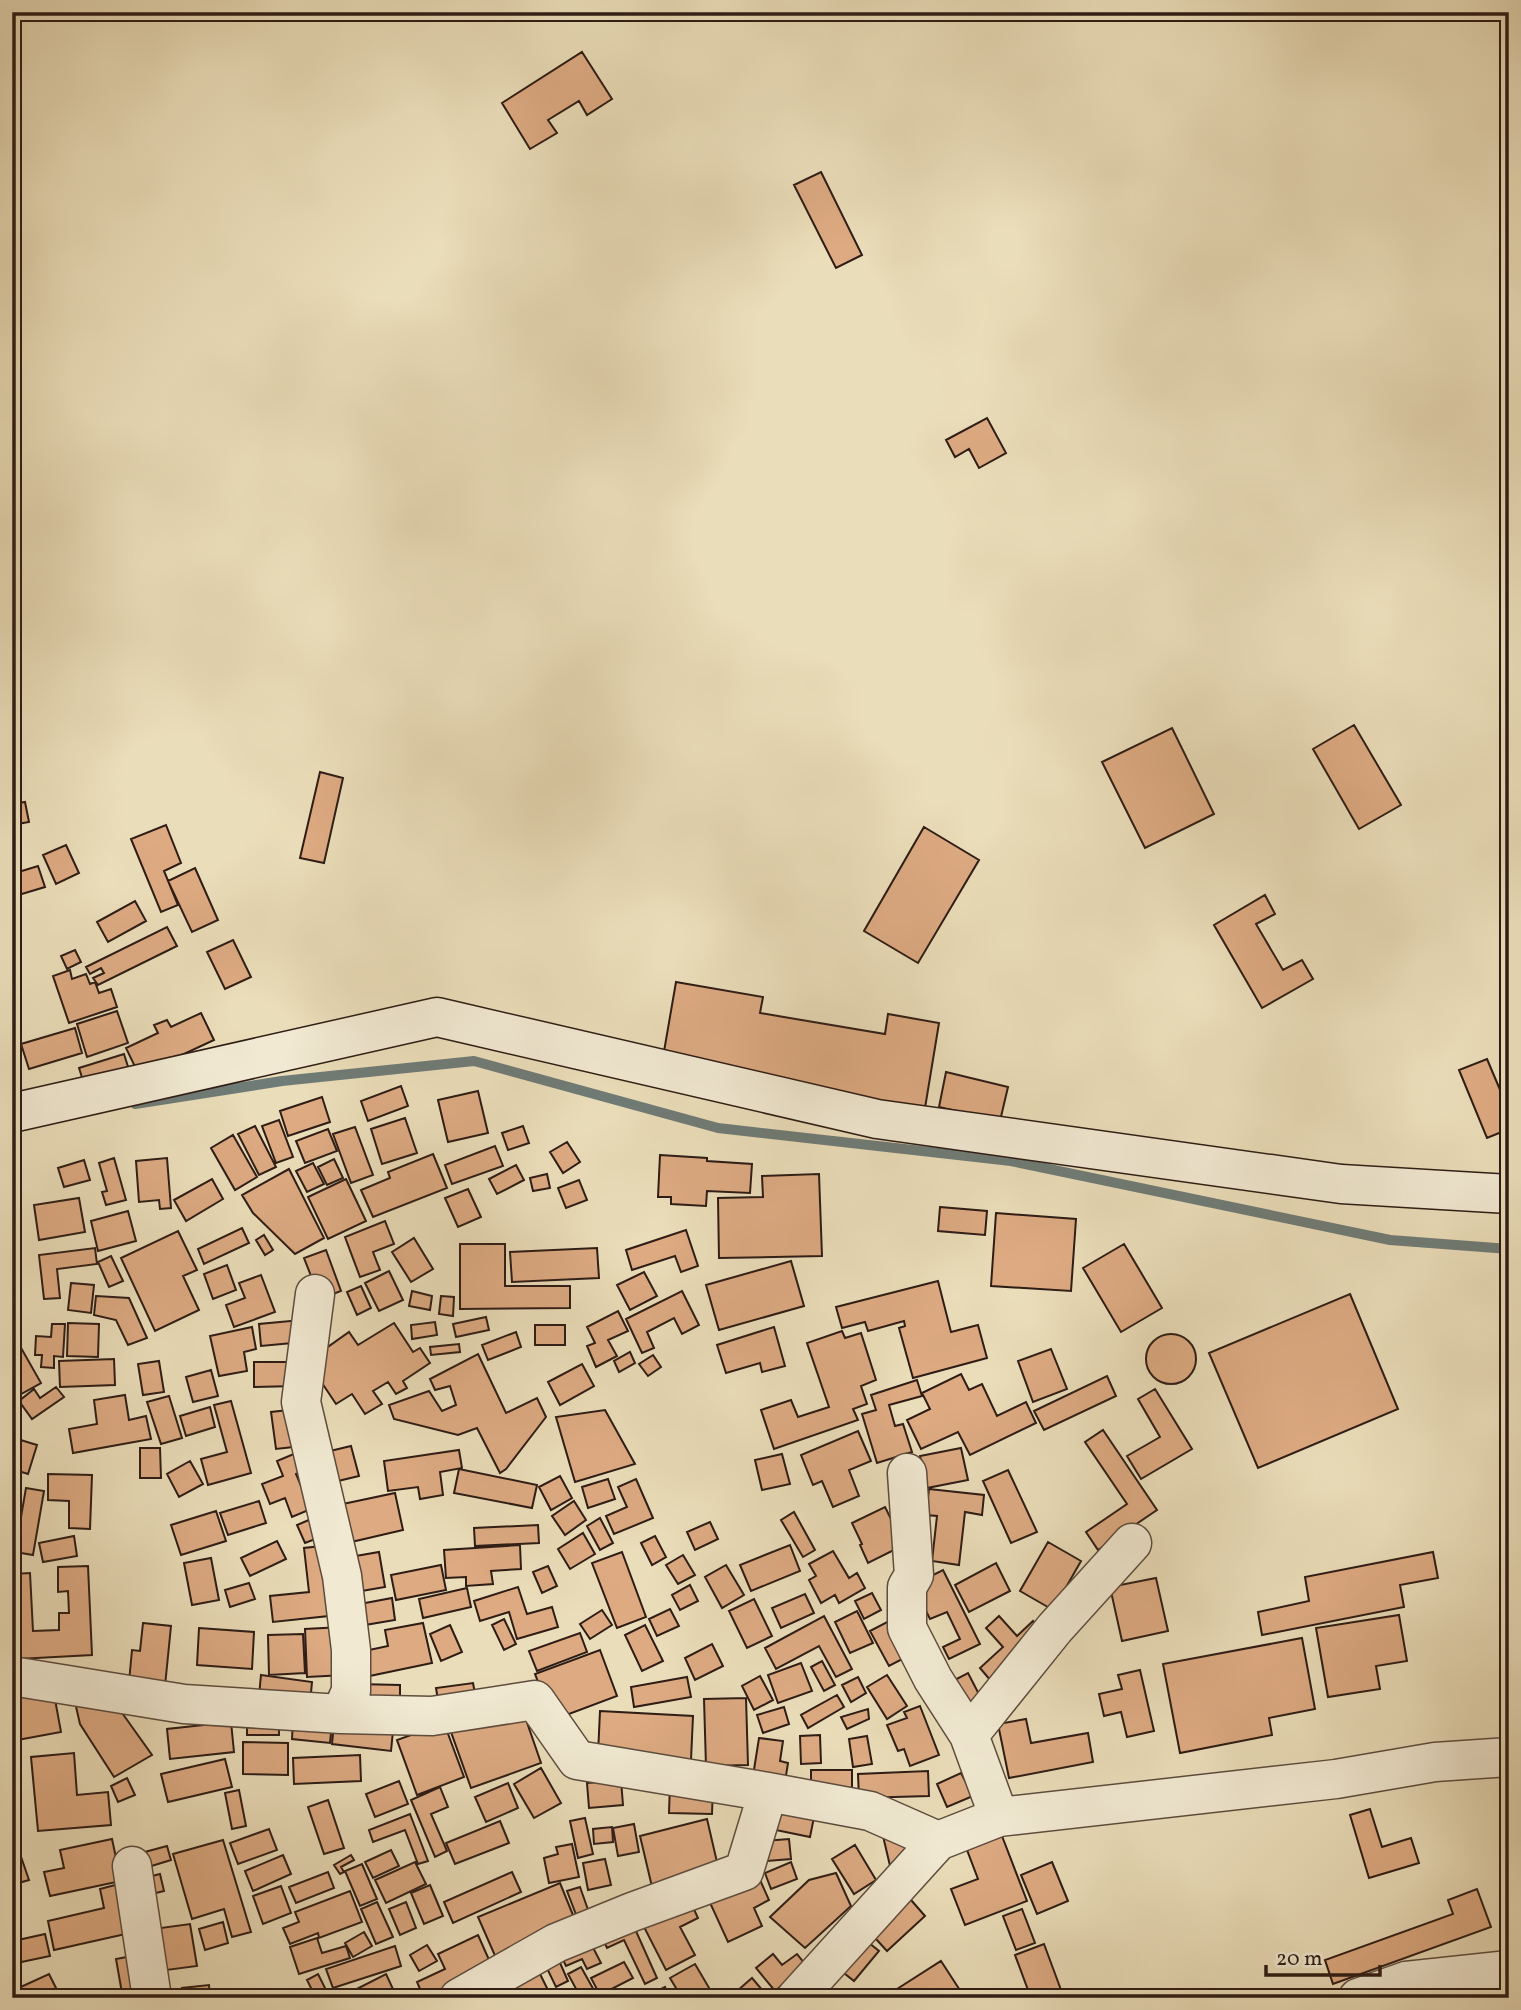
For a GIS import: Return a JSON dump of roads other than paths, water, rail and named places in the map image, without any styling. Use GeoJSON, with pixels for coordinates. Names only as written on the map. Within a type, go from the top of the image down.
{"type":"FeatureCollection","features":[{"type":"Feature","properties":{"kind":"street"},"geometry":{"type":"LineString","coordinates":[[12,1113],[437,1017],[877,1119],[1342,1184],[1509,1194]]}},
{"type":"Feature","properties":{"kind":"street"},"geometry":{"type":"LineString","coordinates":[[315,1294],[301,1402],[342,1576],[351,1650],[351,1691],[341,1714]]}},
{"type":"Feature","properties":{"kind":"street"},"geometry":{"type":"LineString","coordinates":[[907,1473],[914,1575],[907,1587],[907,1628],[933,1679],[969,1735],[999,1817]]}},
{"type":"Feature","properties":{"kind":"street"},"geometry":{"type":"LineString","coordinates":[[969,1735],[1055,1628],[1132,1543]]}},
{"type":"Feature","properties":{"kind":"street"},"geometry":{"type":"LineString","coordinates":[[12,1676],[184,1704],[341,1714],[432,1716],[535,1700],[577,1760],[870,1811],[938,1841]]}},
{"type":"Feature","properties":{"kind":"street"},"geometry":{"type":"LineString","coordinates":[[796,1998],[938,1841],[999,1817],[1336,1779],[1435,1762],[1509,1757]]}},
{"type":"Feature","properties":{"kind":"street"},"geometry":{"type":"LineString","coordinates":[[459,1998],[556,1943],[744,1871],[768,1792]]}},
{"type":"Feature","properties":{"kind":"street"},"geometry":{"type":"LineString","coordinates":[[132,1866],[152,1998]]}},
{"type":"Feature","properties":{"kind":"street"},"geometry":{"type":"LineString","coordinates":[[1358,1998],[1406,1982],[1509,1970]]}},
{"type":"Feature","properties":{"kind":"waterway"},"geometry":{"type":"LineString","coordinates":[[135,1104],[282,1081],[474,1061],[718,1128],[1011,1161],[1390,1240],[1509,1249]]}}]}
